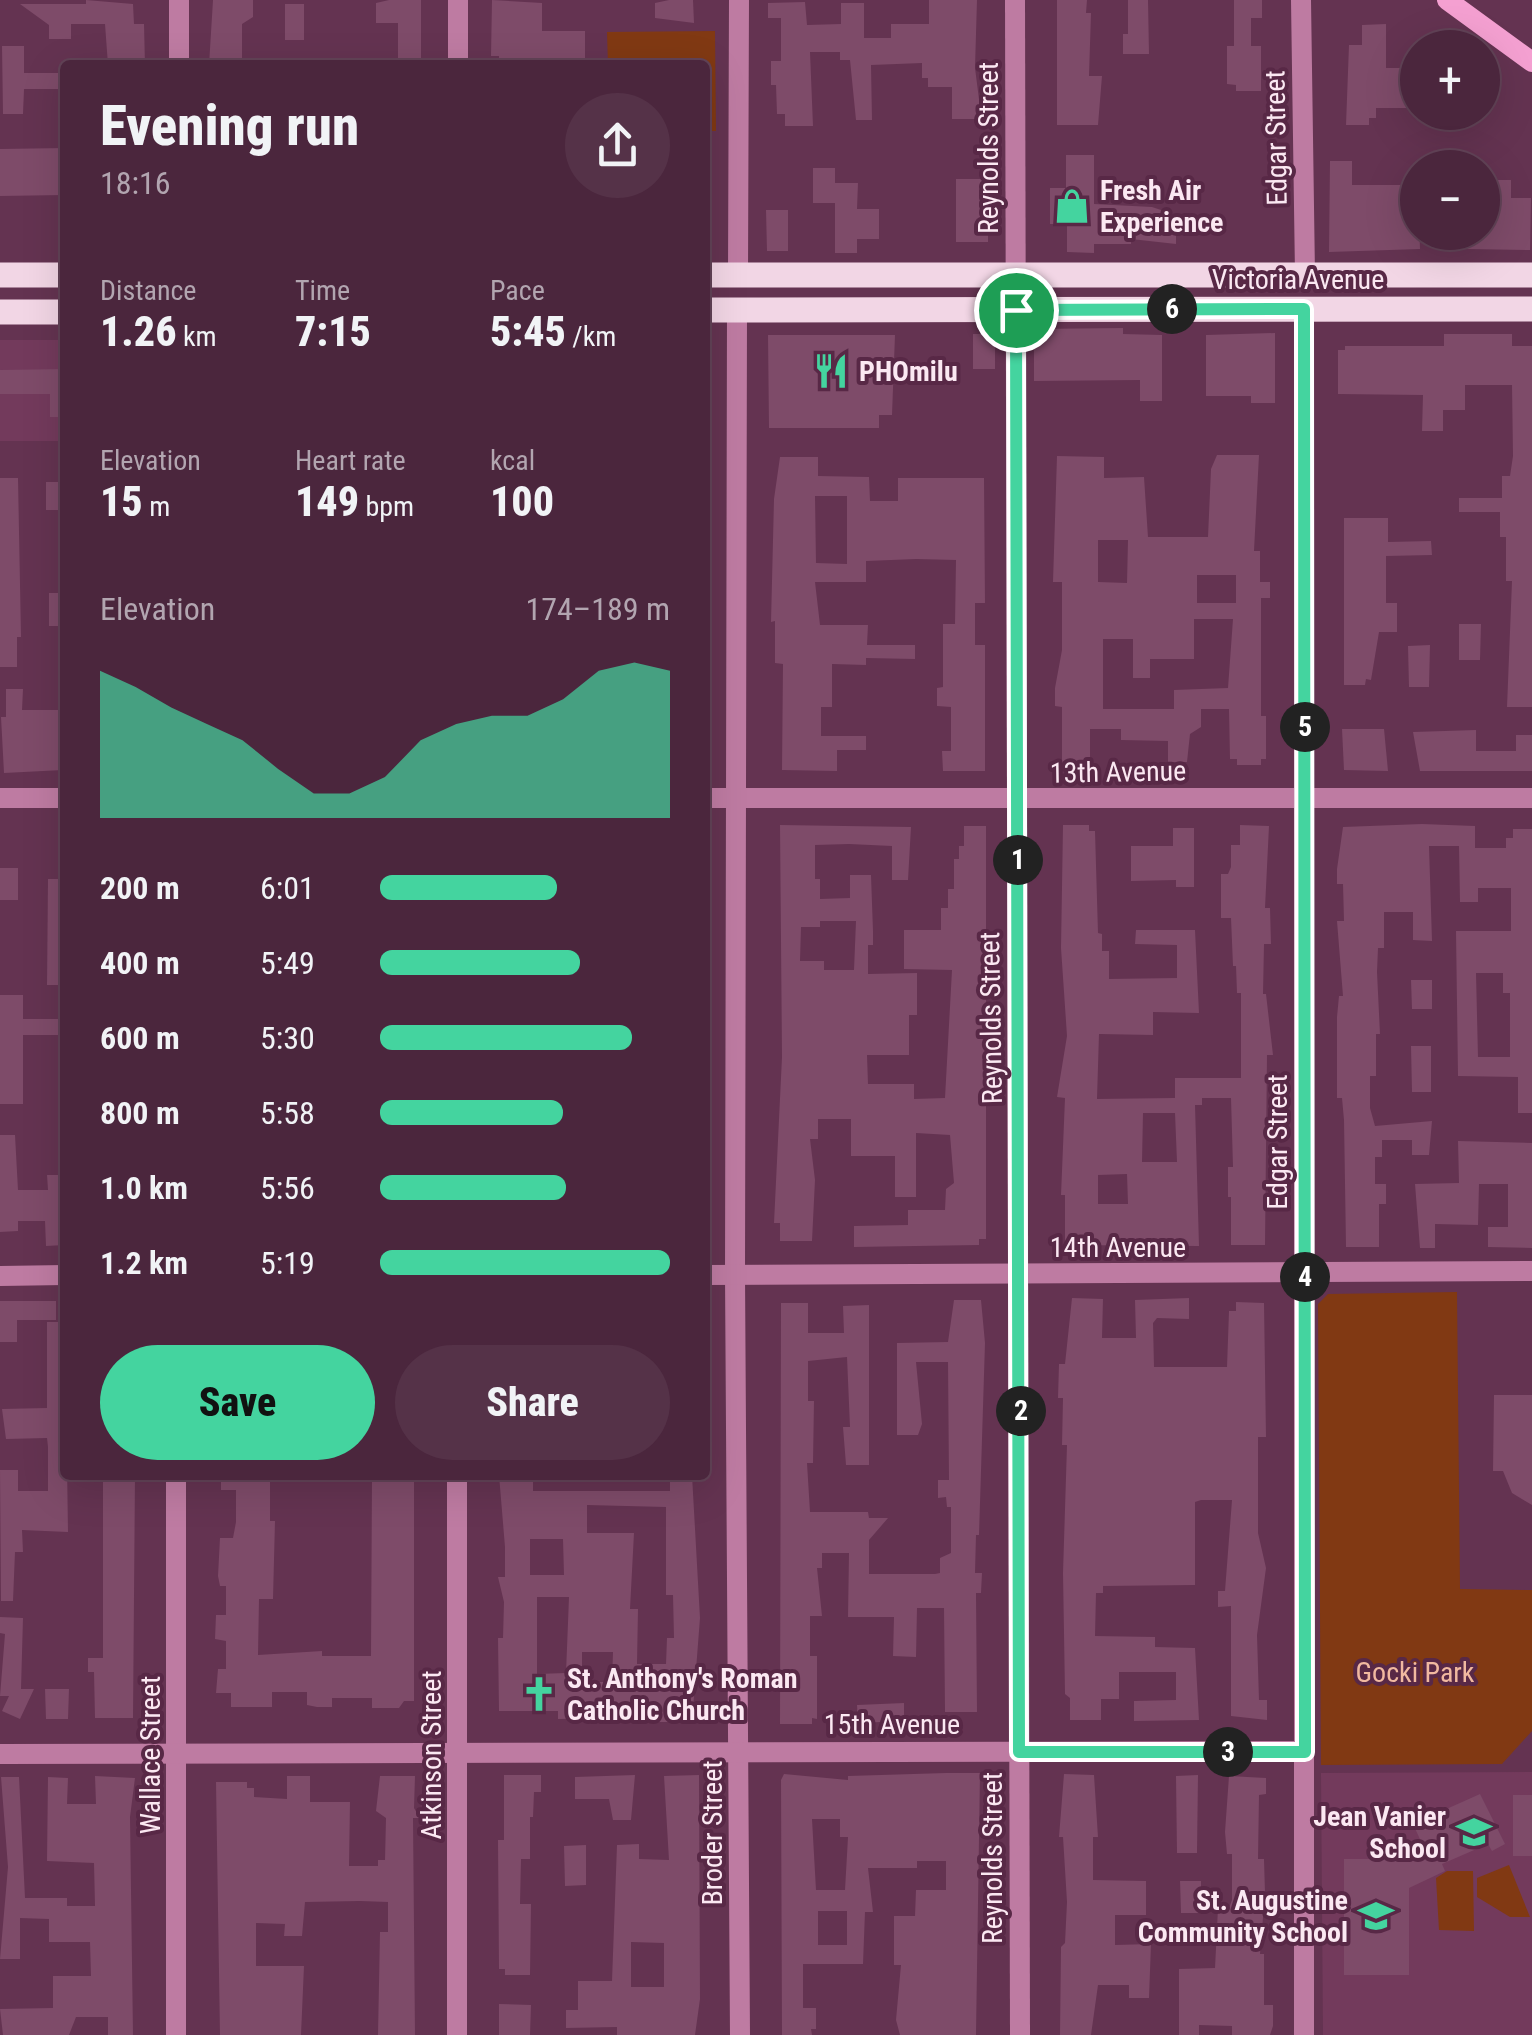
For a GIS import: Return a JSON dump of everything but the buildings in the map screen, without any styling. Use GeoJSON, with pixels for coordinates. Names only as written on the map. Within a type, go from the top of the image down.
{"type":"FeatureCollection","features":[{"type":"Feature","properties":{"kind":"main road"},"geometry":{"type":"LineString","coordinates":[[1448,0],[1532,62]]}},
{"type":"Feature","properties":{"kind":"main road"},"geometry":{"type":"LineString","coordinates":[[0,275],[60,275]]}},
{"type":"Feature","properties":{"kind":"main road","name":"Victoria Avenue"},"geometry":{"type":"LineString","coordinates":[[710,275],[1532,275]]}},
{"type":"Feature","properties":{"kind":"main road","name":"Victoria Avenue"},"geometry":{"type":"LineString","coordinates":[[710,310],[1532,308]]}},
{"type":"Feature","properties":{"kind":"main road"},"geometry":{"type":"LineString","coordinates":[[0,312],[60,312]]}},
{"type":"Feature","properties":{"kind":"street"},"geometry":{"type":"LineString","coordinates":[[179,0],[179,60]]}},
{"type":"Feature","properties":{"kind":"street"},"geometry":{"type":"LineString","coordinates":[[458,0],[458,60]]}},
{"type":"Feature","properties":{"kind":"street"},"geometry":{"type":"LineString","coordinates":[[738,275],[739,0]]}},
{"type":"Feature","properties":{"kind":"street","name":"Reynolds Street"},"geometry":{"type":"LineString","coordinates":[[1015,0],[1020,2035]]}},
{"type":"Feature","properties":{"kind":"street","name":"Edgar Street"},"geometry":{"type":"LineString","coordinates":[[1301,0],[1304,275]]}},
{"type":"Feature","properties":{"kind":"street","name":"Edgar Street"},"geometry":{"type":"LineString","coordinates":[[1304,309],[1304,2035]]}},
{"type":"Feature","properties":{"kind":"street","name":"Broder Street"},"geometry":{"type":"LineString","coordinates":[[738,310],[735,1274],[740,2035]]}},
{"type":"Feature","properties":{"kind":"street"},"geometry":{"type":"LineString","coordinates":[[0,798],[60,798]]}},
{"type":"Feature","properties":{"kind":"street","name":"13th Avenue"},"geometry":{"type":"LineString","coordinates":[[710,798],[1532,798]]}},
{"type":"Feature","properties":{"kind":"street","name":"14th Avenue"},"geometry":{"type":"LineString","coordinates":[[710,1274],[1532,1271]]}},
{"type":"Feature","properties":{"kind":"street"},"geometry":{"type":"LineString","coordinates":[[0,1276],[60,1275]]}},
{"type":"Feature","properties":{"kind":"street","name":"Wallace Street"},"geometry":{"type":"LineString","coordinates":[[176,1480],[176,2035]]}},
{"type":"Feature","properties":{"kind":"street","name":"Atkinson Street"},"geometry":{"type":"LineString","coordinates":[[457,1480],[457,2035]]}},
{"type":"Feature","properties":{"kind":"street","name":"15th Avenue"},"geometry":{"type":"LineString","coordinates":[[0,1754],[1305,1752]]}},
{"type":"Feature","properties":{"kind":"shaded area"},"geometry":{"type":"Polygon","coordinates":[[[0,340],[60,340],[60,441],[0,441],[0,340]]]}},
{"type":"Feature","properties":{"kind":"shaded area"},"geometry":{"type":"Polygon","coordinates":[[[1532,1772],[1532,2035],[1323,2035],[1321,1773],[1532,1772]]]}},
{"type":"Feature","properties":{"kind":"green space"},"geometry":{"type":"Polygon","coordinates":[[[715,31],[716,131],[710,131],[710,60],[608,60],[607,32],[715,31]]]}},
{"type":"Feature","properties":{"kind":"green space","name":"Gocki Park"},"geometry":{"type":"Polygon","coordinates":[[[1457,1292],[1460,1589],[1532,1590],[1532,1731],[1502,1764],[1321,1765],[1318,1304],[1328,1294],[1457,1292]]]}},
{"type":"Feature","properties":{"kind":"green space"},"geometry":{"type":"Polygon","coordinates":[[[1509,1865],[1530,1917],[1510,1917],[1477,1897],[1477,1878],[1509,1865]]]}},
{"type":"Feature","properties":{"kind":"green space"},"geometry":{"type":"Polygon","coordinates":[[[1447,1871],[1473,1871],[1474,1931],[1439,1930],[1436,1878],[1447,1871]]]}},
{"type":"Feature","properties":{"kind":"place","name":"Fresh Air Experience"},"geometry":{"type":"Point","coordinates":[1072,206]}},
{"type":"Feature","properties":{"kind":"place","name":"PHOmilu"},"geometry":{"type":"Point","coordinates":[831,371]}},
{"type":"Feature","properties":{"kind":"place","name":"St. Anthony's Roman Catholic Church"},"geometry":{"type":"Point","coordinates":[539,1694]}},
{"type":"Feature","properties":{"kind":"place","name":"Jean Vanier School"},"geometry":{"type":"Point","coordinates":[1474,1832]}},
{"type":"Feature","properties":{"kind":"place","name":"St. Augustine Community School"},"geometry":{"type":"Point","coordinates":[1376,1916]}},
{"type":"Feature","properties":{"kind":"route"},"geometry":{"type":"LineString","coordinates":[[1304,309],[1305,1752],[1019,1752],[1016,310],[1304,309]]}}]}
